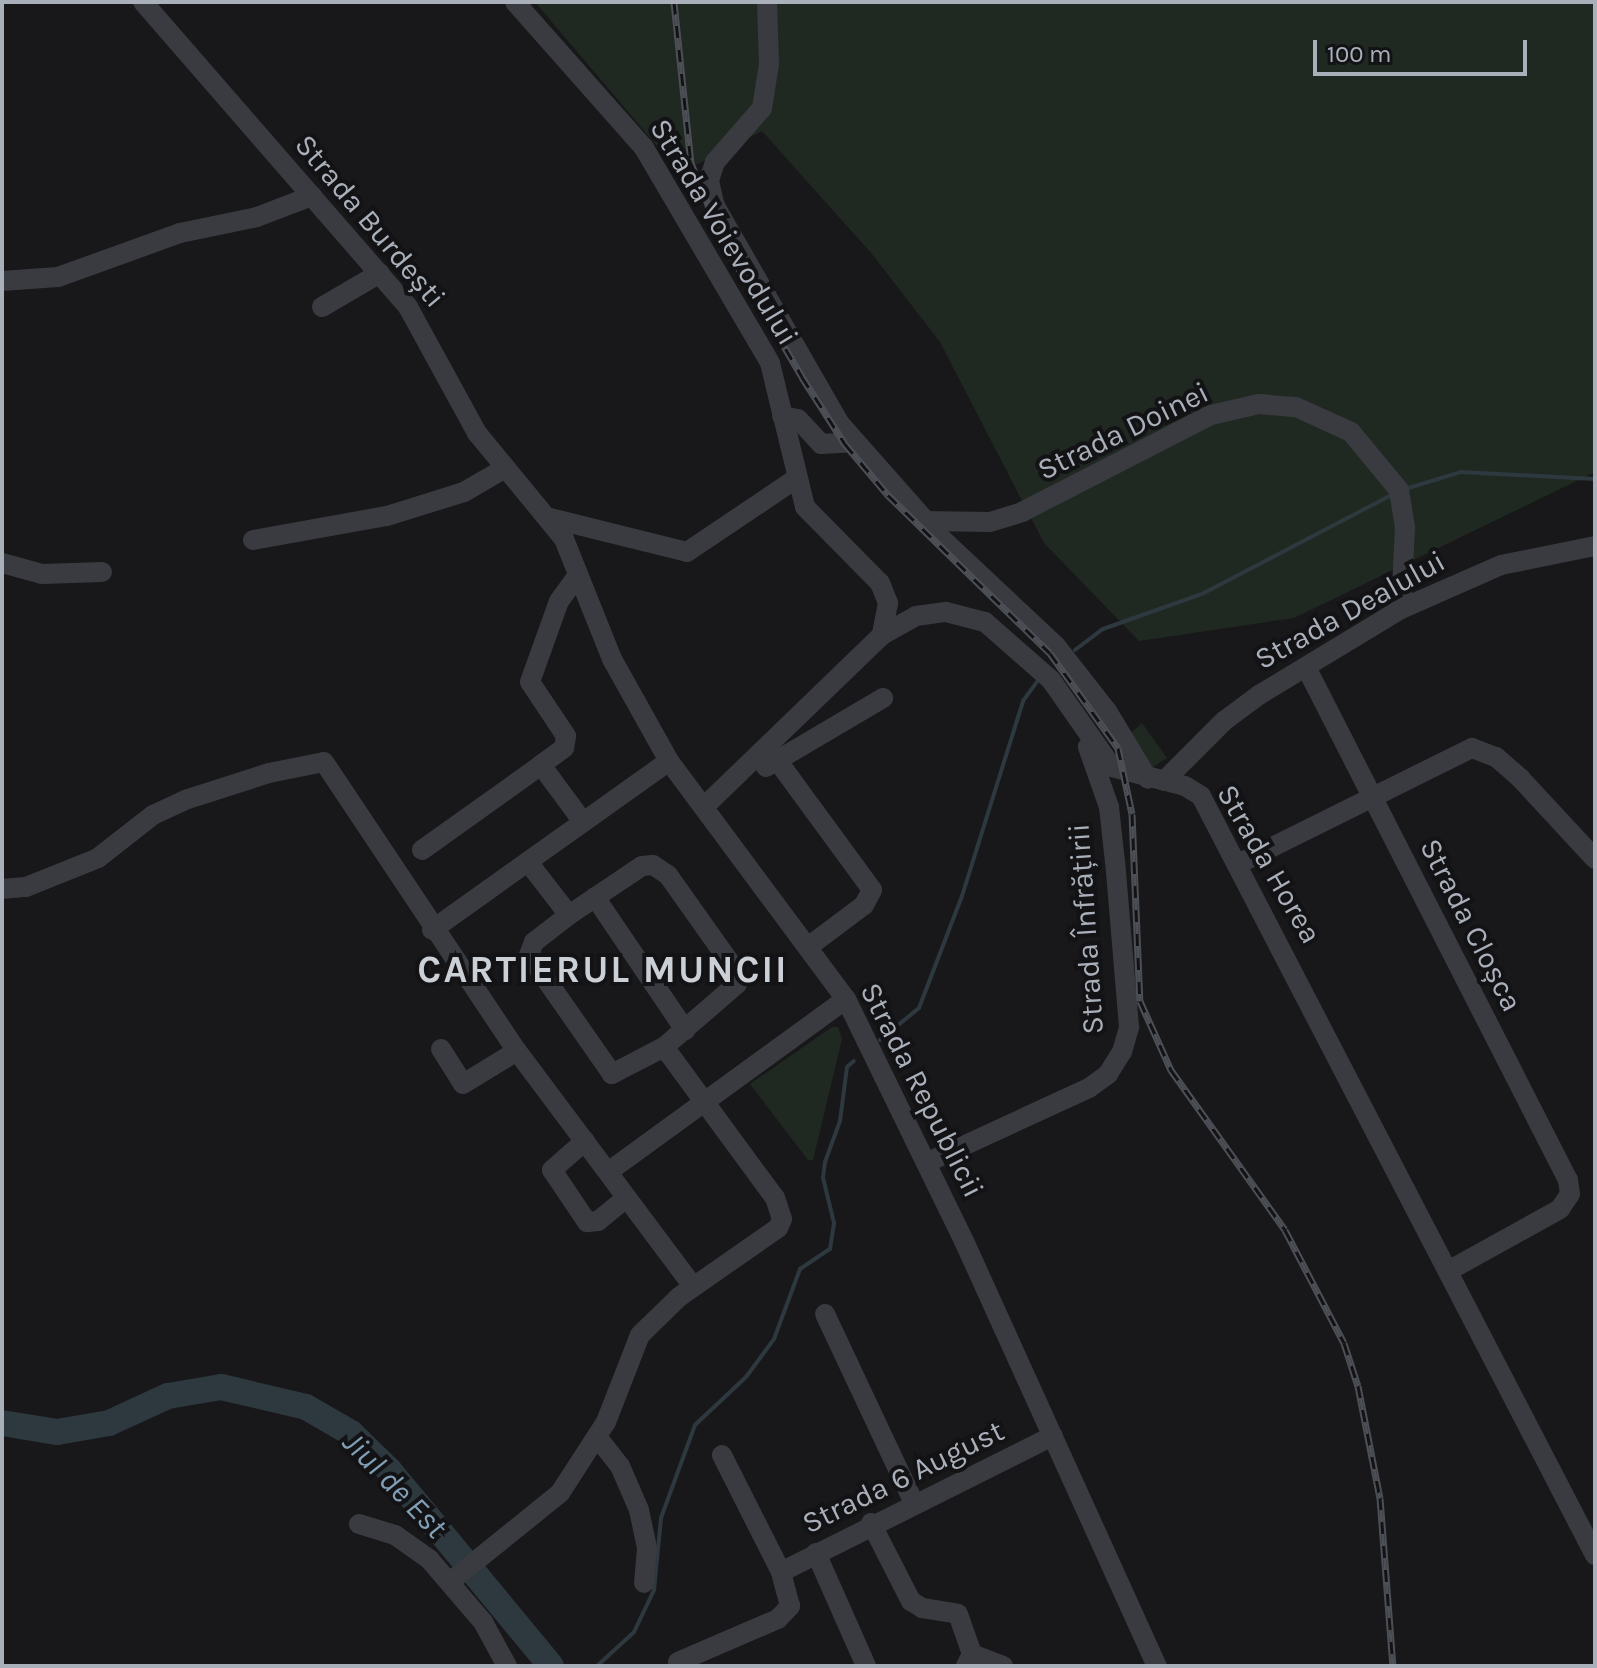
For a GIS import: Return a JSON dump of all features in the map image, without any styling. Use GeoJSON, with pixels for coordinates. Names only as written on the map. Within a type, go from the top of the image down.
{"type":"FeatureCollection","features":[{"type":"Feature","properties":{"kind":"street","name":"Strada Burdești"},"geometry":{"type":"LineString","coordinates":[[143,2],[380,273],[425,334],[477,433],[550,518],[578,575]]}},
{"type":"Feature","properties":{"kind":"street","name":"Strada Voievodului"},"geometry":{"type":"LineString","coordinates":[[515,2],[644,148],[770,363],[805,507],[880,583],[888,603],[882,635]]}},
{"type":"Feature","properties":{"kind":"street"},"geometry":{"type":"LineString","coordinates":[[767,2],[769,64],[762,108],[715,162],[712,195],[854,442],[925,521],[1056,646],[1156,780]]}},
{"type":"Feature","properties":{"kind":"street"},"geometry":{"type":"LineString","coordinates":[[2,281],[58,277],[180,233],[257,217],[312,196]]}},
{"type":"Feature","properties":{"kind":"street"},"geometry":{"type":"LineString","coordinates":[[322,307],[380,273]]}},
{"type":"Feature","properties":{"kind":"street","name":"Strada Doinei"},"geometry":{"type":"LineString","coordinates":[[925,521],[990,522],[1022,512],[1211,415],[1259,404],[1296,407],[1351,432],[1399,492],[1405,527],[1401,609]]}},
{"type":"Feature","properties":{"kind":"street"},"geometry":{"type":"LineString","coordinates":[[782,416],[798,419],[821,444],[854,442]]}},
{"type":"Feature","properties":{"kind":"street"},"geometry":{"type":"LineString","coordinates":[[253,540],[387,516],[464,492],[505,468]]}},
{"type":"Feature","properties":{"kind":"street"},"geometry":{"type":"LineString","coordinates":[[550,518],[687,552],[797,478]]}},
{"type":"Feature","properties":{"kind":"street","name":"Strada Dealului"},"geometry":{"type":"LineString","coordinates":[[1156,780],[1224,721],[1401,609],[1501,565],[1595,546]]}},
{"type":"Feature","properties":{"kind":"street"},"geometry":{"type":"LineString","coordinates":[[2,563],[42,574],[102,572]]}},
{"type":"Feature","properties":{"kind":"street"},"geometry":{"type":"LineString","coordinates":[[422,850],[564,748],[566,736],[530,682],[559,601],[578,575]]}},
{"type":"Feature","properties":{"kind":"street","name":"Strada Republicii"},"geometry":{"type":"LineString","coordinates":[[578,575],[612,659],[669,761],[711,801],[846,999],[926,1163],[1157,1666]]}},
{"type":"Feature","properties":{"kind":"street","name":"Strada Horea"},"geometry":{"type":"LineString","coordinates":[[882,635],[916,616],[946,612],[985,622],[1051,680],[1112,767],[1201,796],[1240,863],[1595,1555]]}},
{"type":"Feature","properties":{"kind":"street"},"geometry":{"type":"LineString","coordinates":[[711,801],[882,635]]}},
{"type":"Feature","properties":{"kind":"street","name":"Strada Cloșca"},"geometry":{"type":"LineString","coordinates":[[1306,667],[1568,1180],[1570,1194],[1560,1209],[1450,1270]]}},
{"type":"Feature","properties":{"kind":"street"},"geometry":{"type":"LineString","coordinates":[[711,801],[883,698]]}},
{"type":"Feature","properties":{"kind":"street","name":"Strada Înfrățirii"},"geometry":{"type":"LineString","coordinates":[[926,1163],[1089,1088],[1108,1074],[1122,1052],[1129,1027],[1109,807],[1079,720]]}},
{"type":"Feature","properties":{"kind":"street"},"geometry":{"type":"LineString","coordinates":[[1240,863],[1444,757],[1472,748],[1484,750],[1521,779],[1595,859]]}},
{"type":"Feature","properties":{"kind":"street"},"geometry":{"type":"LineString","coordinates":[[777,760],[872,890],[864,905],[808,947]]}},
{"type":"Feature","properties":{"kind":"street"},"geometry":{"type":"LineString","coordinates":[[432,930],[669,761]]}},
{"type":"Feature","properties":{"kind":"street"},"geometry":{"type":"LineString","coordinates":[[2,889],[26,887],[98,858],[153,815],[188,799],[269,773],[324,762],[432,930],[517,1051],[693,1286]]}},
{"type":"Feature","properties":{"kind":"street"},"geometry":{"type":"LineString","coordinates":[[541,765],[583,822]]}},
{"type":"Feature","properties":{"kind":"street"},"geometry":{"type":"LineString","coordinates":[[528,862],[569,915]]}},
{"type":"Feature","properties":{"kind":"street"},"geometry":{"type":"LineString","coordinates":[[642,866],[660,867],[736,971],[733,990],[664,1047],[618,1074],[604,1065],[529,955],[534,942],[595,897],[642,866]]}},
{"type":"Feature","properties":{"kind":"street"},"geometry":{"type":"LineString","coordinates":[[595,897],[685,1030]]}},
{"type":"Feature","properties":{"kind":"street"},"geometry":{"type":"LineString","coordinates":[[608,1172],[846,999]]}},
{"type":"Feature","properties":{"kind":"street"},"geometry":{"type":"LineString","coordinates":[[464,1569],[544,1509],[598,1438],[640,1335],[693,1286],[778,1228],[782,1219],[775,1198],[702,1103],[664,1047]]}},
{"type":"Feature","properties":{"kind":"street"},"geometry":{"type":"LineString","coordinates":[[441,1049],[463,1084],[517,1051]]}},
{"type":"Feature","properties":{"kind":"street"},"geometry":{"type":"LineString","coordinates":[[585,1141],[552,1170],[579,1211],[593,1223],[626,1198]]}},
{"type":"Feature","properties":{"kind":"street"},"geometry":{"type":"LineString","coordinates":[[825,1314],[913,1501]]}},
{"type":"Feature","properties":{"kind":"street","name":"Strada 6 August"},"geometry":{"type":"LineString","coordinates":[[781,1572],[913,1501],[1053,1436]]}},
{"type":"Feature","properties":{"kind":"street"},"geometry":{"type":"LineString","coordinates":[[598,1438],[620,1466],[639,1510],[647,1549],[644,1583]]}},
{"type":"Feature","properties":{"kind":"street"},"geometry":{"type":"LineString","coordinates":[[678,1662],[787,1613],[789,1594],[781,1572],[722,1455]]}},
{"type":"Feature","properties":{"kind":"street"},"geometry":{"type":"LineString","coordinates":[[871,1523],[911,1601],[922,1608],[958,1614],[969,1660],[1003,1666]]}},
{"type":"Feature","properties":{"kind":"street"},"geometry":{"type":"LineString","coordinates":[[359,1524],[464,1569],[483,1622],[507,1666]]}},
{"type":"Feature","properties":{"kind":"street"},"geometry":{"type":"LineString","coordinates":[[816,1553],[866,1666]]}},
{"type":"Feature","properties":{"kind":"shaded area"},"geometry":{"type":"Polygon","coordinates":[[[535,2],[1595,2],[1595,472],[1294,618],[1139,641],[1044,543],[940,342],[872,254],[762,131],[680,173],[535,2]]]}},
{"type":"Feature","properties":{"kind":"shaded area"},"geometry":{"type":"Polygon","coordinates":[[[1142,723],[1167,758],[1147,771],[1128,736],[1142,723]]]}},
{"type":"Feature","properties":{"kind":"shaded area"},"geometry":{"type":"Polygon","coordinates":[[[832,1027],[838,1027],[842,1039],[813,1160],[808,1160],[750,1084],[832,1027]]]}},
{"type":"Feature","properties":{"kind":"waterway"},"geometry":{"type":"LineString","coordinates":[[1405,489],[1461,472],[1595,479]]}},
{"type":"Feature","properties":{"kind":"waterway"},"geometry":{"type":"LineString","coordinates":[[1075,650],[1103,629],[1202,594],[1393,494]]}},
{"type":"Feature","properties":{"kind":"waterway"},"geometry":{"type":"LineString","coordinates":[[880,1040],[919,1008],[962,896],[1023,701],[1037,682]]}},
{"type":"Feature","properties":{"kind":"waterway"},"geometry":{"type":"LineString","coordinates":[[597,1666],[634,1632],[654,1590],[661,1518],[695,1425],[746,1377],[774,1339],[800,1269],[830,1249],[834,1223],[823,1178],[825,1162],[840,1121],[847,1067],[854,1061]]}},
{"type":"Feature","properties":{"kind":"waterway","name":"Jiul de Est"},"geometry":{"type":"LineString","coordinates":[[2,1423],[57,1432],[109,1423],[168,1396],[221,1387],[306,1407],[351,1433],[389,1470],[551,1666]]}},
{"type":"Feature","properties":{"kind":"railway"},"geometry":{"type":"LineString","coordinates":[[674,2],[691,163],[725,245],[802,377],[845,444],[888,495],[1050,653],[1118,748],[1132,814],[1140,1001],[1171,1070],[1285,1230],[1344,1343],[1358,1386],[1380,1498],[1393,1666]]}},
{"type":"Feature","properties":{"kind":"district","name":"CARTIERUL MUNCII"},"geometry":{"type":"Point","coordinates":[603,970]}}]}
